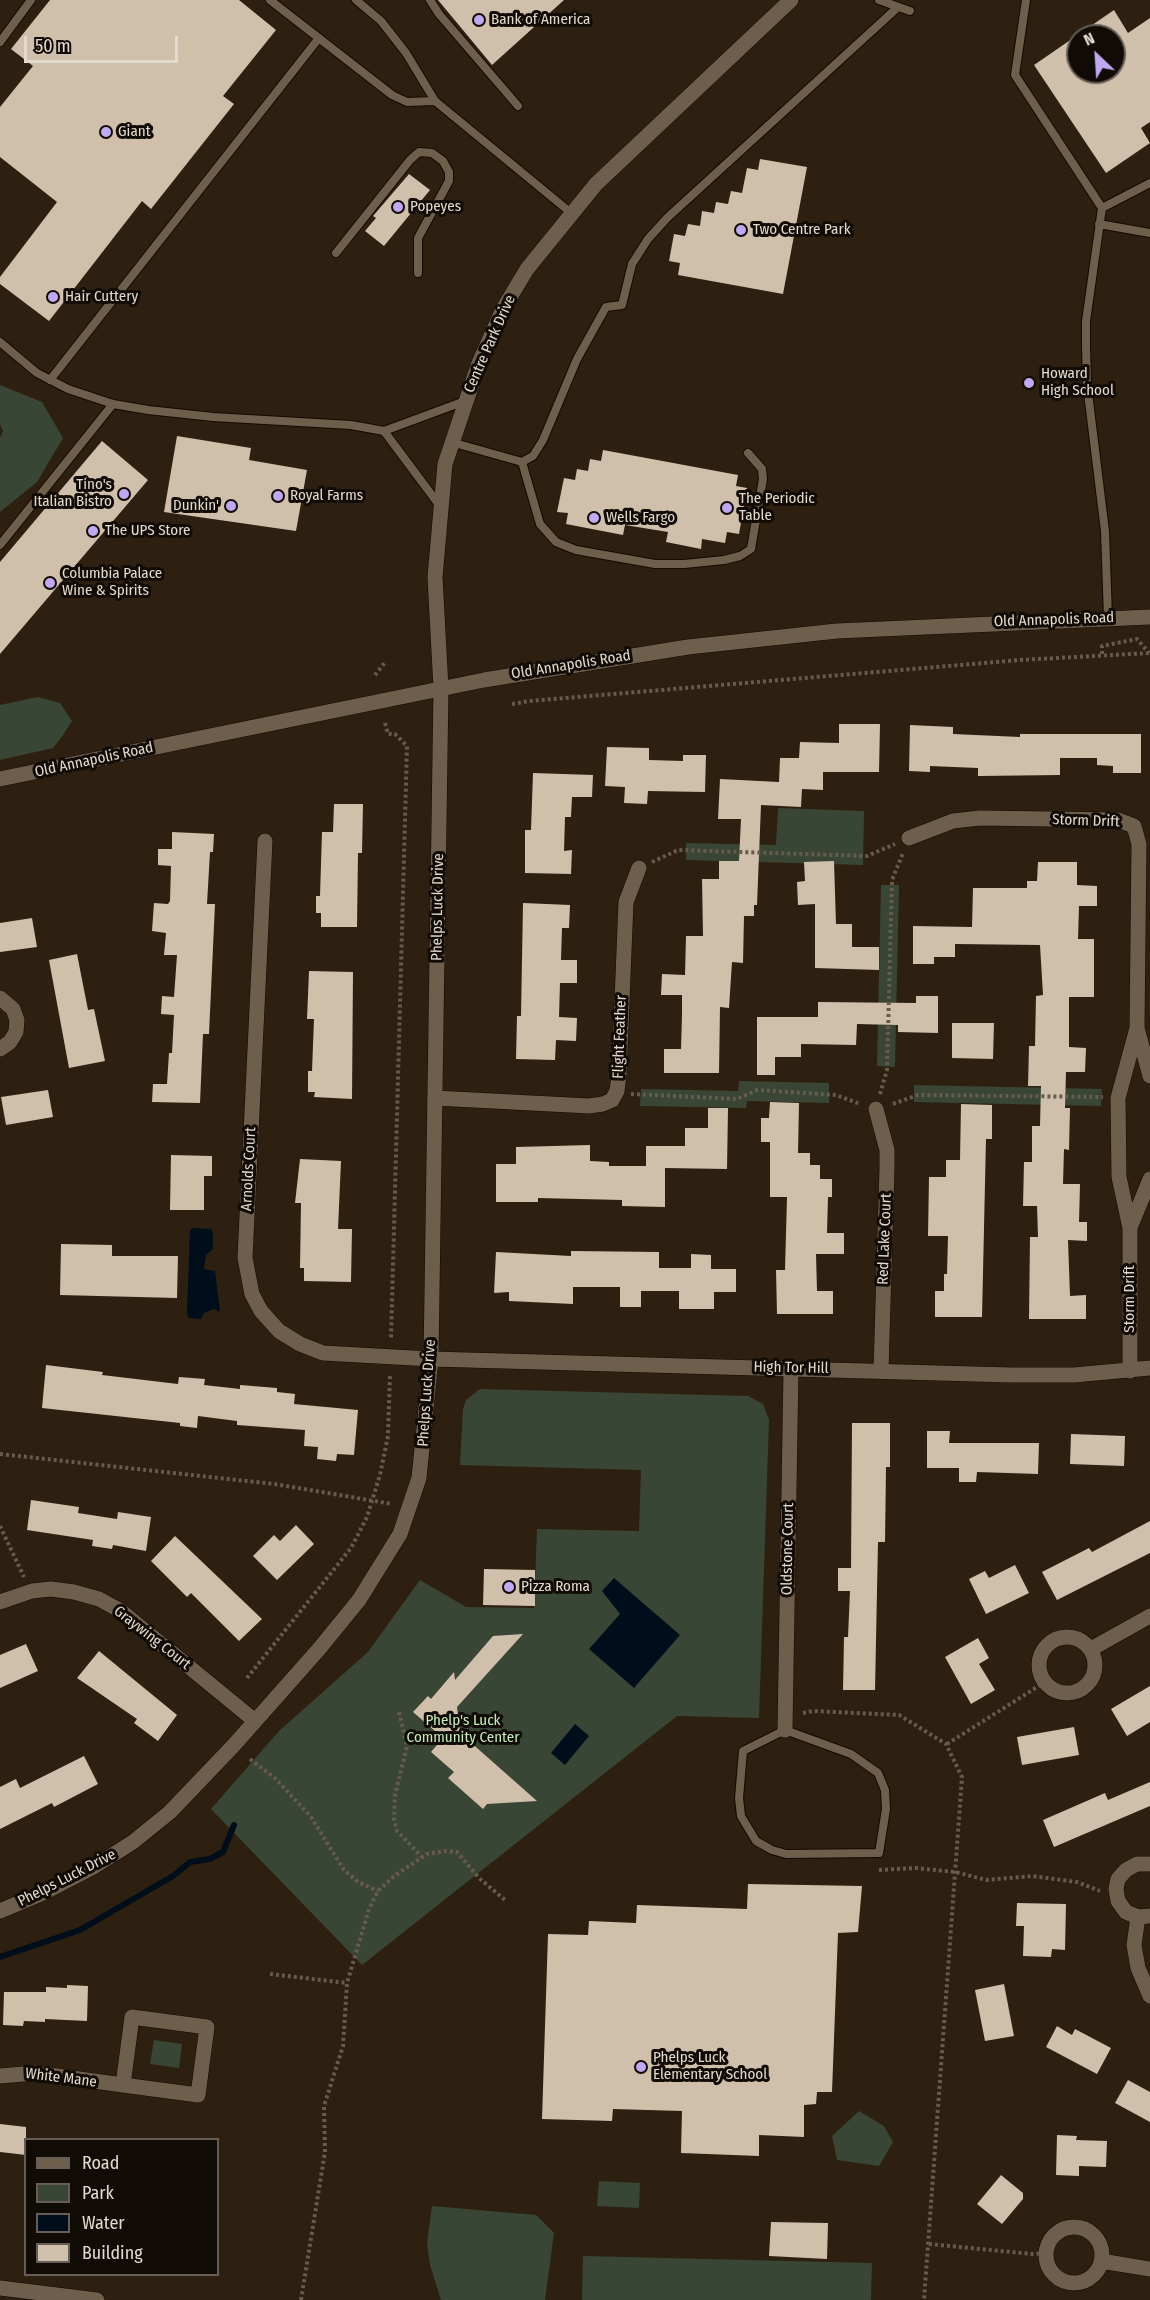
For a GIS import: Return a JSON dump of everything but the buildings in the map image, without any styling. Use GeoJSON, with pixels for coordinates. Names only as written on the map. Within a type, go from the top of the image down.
{"type":"FeatureCollection","features":[{"type":"Feature","properties":{"kind":"street","name":"Centre Park Drive"},"geometry":{"type":"LineString","coordinates":[[441,688],[435,577],[445,464],[465,401],[503,309],[527,269],[570,212],[629,152],[791,0]]}},
{"type":"Feature","properties":{"kind":"street","name":"Old Annapolis Road"},"geometry":{"type":"LineString","coordinates":[[0,779],[441,688],[608,659],[767,638],[939,625],[1150,617]]}},
{"type":"Feature","properties":{"kind":"street","name":"Phelps Luck Drive"},"geometry":{"type":"LineString","coordinates":[[0,1911],[54,1888],[134,1842],[170,1812],[255,1721],[359,1600],[389,1554],[410,1508],[419,1478],[431,1359],[441,688]]}},
{"type":"Feature","properties":{"kind":"street","name":"Storm Drift"},"geometry":{"type":"LineString","coordinates":[[909,838],[952,821],[980,818],[1118,820],[1134,826],[1139,844],[1137,1028],[1118,1098],[1119,1177],[1130,1228],[1130,1371]]}},
{"type":"Feature","properties":{"kind":"street","name":"Arnolds Court"},"geometry":{"type":"LineString","coordinates":[[265,841],[245,1258],[252,1294],[261,1311],[279,1331],[300,1344],[323,1353],[431,1359]]}},
{"type":"Feature","properties":{"kind":"street","name":"Flight Feather"},"geometry":{"type":"LineString","coordinates":[[435,1098],[589,1106],[612,1100],[617,1091],[626,902],[639,868]]}},
{"type":"Feature","properties":{"kind":"street"},"geometry":{"type":"LineString","coordinates":[[0,998],[13,1008],[17,1020],[16,1032],[10,1042],[0,1049]]}},
{"type":"Feature","properties":{"kind":"street","name":"Storm Drift"},"geometry":{"type":"LineString","coordinates":[[1137,1028],[1150,1076]]}},
{"type":"Feature","properties":{"kind":"street","name":"Red Lake Court"},"geometry":{"type":"LineString","coordinates":[[876,1109],[887,1150],[881,1371]]}},
{"type":"Feature","properties":{"kind":"street","name":"Storm Drift"},"geometry":{"type":"LineString","coordinates":[[1130,1228],[1150,1179]]}},
{"type":"Feature","properties":{"kind":"street","name":"High Tor Hill"},"geometry":{"type":"LineString","coordinates":[[431,1359],[1011,1375],[1130,1371],[1150,1368]]}},
{"type":"Feature","properties":{"kind":"street","name":"Oldstone Court"},"geometry":{"type":"LineString","coordinates":[[785,1730],[791,1368]]}},
{"type":"Feature","properties":{"kind":"street","name":"Graywing Court"},"geometry":{"type":"LineString","coordinates":[[0,1602],[51,1589],[99,1599],[122,1611],[255,1721]]}},
{"type":"Feature","properties":{"kind":"street"},"geometry":{"type":"LineString","coordinates":[[1090,1649],[1150,1616]]}},
{"type":"Feature","properties":{"kind":"street"},"geometry":{"type":"LineString","coordinates":[[1067,1637],[1081,1640],[1090,1649],[1095,1663],[1094,1674],[1082,1688],[1070,1693],[1061,1692],[1045,1682],[1039,1667],[1039,1658],[1047,1645],[1056,1639],[1067,1637]]}},
{"type":"Feature","properties":{"kind":"street"},"geometry":{"type":"LineString","coordinates":[[1150,1864],[1137,1864],[1126,1870],[1118,1879],[1116,1889],[1126,1912],[1144,1917],[1134,1945],[1138,1968],[1150,1996]]}},
{"type":"Feature","properties":{"kind":"street","name":"White Mane"},"geometry":{"type":"LineString","coordinates":[[0,2076],[35,2073],[123,2085],[198,2095],[207,2027],[132,2017],[123,2085]]}},
{"type":"Feature","properties":{"kind":"street"},"geometry":{"type":"LineString","coordinates":[[1078,2227],[1088,2230],[1096,2238],[1101,2248],[1101,2261],[1092,2276],[1081,2282],[1069,2282],[1053,2273],[1047,2263],[1046,2253],[1055,2235],[1064,2229],[1078,2227]]}},
{"type":"Feature","properties":{"kind":"street"},"geometry":{"type":"LineString","coordinates":[[1101,2261],[1150,2268]]}},
{"type":"Feature","properties":{"kind":"street"},"geometry":{"type":"LineString","coordinates":[[0,2288],[98,2300]]}},
{"type":"Feature","properties":{"kind":"lane"},"geometry":{"type":"LineString","coordinates":[[0,42],[31,0]]}},
{"type":"Feature","properties":{"kind":"lane"},"geometry":{"type":"LineString","coordinates":[[270,0],[392,95],[408,102],[435,101]]}},
{"type":"Feature","properties":{"kind":"lane"},"geometry":{"type":"LineString","coordinates":[[357,0],[381,21],[406,53],[435,101],[570,212]]}},
{"type":"Feature","properties":{"kind":"lane"},"geometry":{"type":"LineString","coordinates":[[430,0],[439,14],[518,106]]}},
{"type":"Feature","properties":{"kind":"lane"},"geometry":{"type":"LineString","coordinates":[[879,0],[910,11]]}},
{"type":"Feature","properties":{"kind":"lane"},"geometry":{"type":"LineString","coordinates":[[1026,0],[1015,75],[1102,208],[1086,321],[1086,345],[1087,385],[1105,531],[1108,618]]}},
{"type":"Feature","properties":{"kind":"lane"},"geometry":{"type":"LineString","coordinates":[[452,442],[522,462],[533,456],[543,440],[577,359],[606,307],[622,305],[632,264],[648,239],[667,218],[897,8]]}},
{"type":"Feature","properties":{"kind":"lane"},"geometry":{"type":"LineString","coordinates":[[50,380],[319,38]]}},
{"type":"Feature","properties":{"kind":"lane"},"geometry":{"type":"LineString","coordinates":[[336,253],[410,160],[419,152],[432,153],[443,161],[449,172],[449,181],[418,238],[418,273]]}},
{"type":"Feature","properties":{"kind":"lane"},"geometry":{"type":"LineString","coordinates":[[1102,208],[1150,183]]}},
{"type":"Feature","properties":{"kind":"lane"},"geometry":{"type":"LineString","coordinates":[[1100,224],[1150,233]]}},
{"type":"Feature","properties":{"kind":"lane"},"geometry":{"type":"LineString","coordinates":[[0,342],[37,373],[113,404],[213,417],[351,425],[384,431],[465,401]]}},
{"type":"Feature","properties":{"kind":"lane"},"geometry":{"type":"LineString","coordinates":[[0,545],[113,404]]}},
{"type":"Feature","properties":{"kind":"lane"},"geometry":{"type":"LineString","coordinates":[[384,431],[440,506]]}},
{"type":"Feature","properties":{"kind":"lane"},"geometry":{"type":"LineString","coordinates":[[522,462],[540,524],[556,542],[576,550],[655,564],[684,564],[724,560],[740,556],[751,549],[763,479],[762,469],[748,453]]}},
{"type":"Feature","properties":{"kind":"lane"},"geometry":{"type":"LineString","coordinates":[[785,1730],[852,1754],[878,1773],[885,1790],[885,1809],[879,1853],[786,1854],[772,1850],[756,1841],[741,1816],[738,1798],[743,1751],[785,1730]]}},
{"type":"Feature","properties":{"kind":"path"},"geometry":{"type":"LineString","coordinates":[[1102,654],[1102,646],[1137,639],[1149,653]]}},
{"type":"Feature","properties":{"kind":"path"},"geometry":{"type":"LineString","coordinates":[[513,704],[529,700],[716,684],[1102,654],[1149,653]]}},
{"type":"Feature","properties":{"kind":"path"},"geometry":{"type":"LineString","coordinates":[[375,675],[386,661]]}},
{"type":"Feature","properties":{"kind":"path"},"geometry":{"type":"LineString","coordinates":[[385,723],[388,734],[395,735],[407,746],[391,1338]]}},
{"type":"Feature","properties":{"kind":"path"},"geometry":{"type":"LineString","coordinates":[[639,868],[678,850],[867,856],[909,838]]}},
{"type":"Feature","properties":{"kind":"path"},"geometry":{"type":"LineString","coordinates":[[876,1109],[887,1070],[892,880],[909,838]]}},
{"type":"Feature","properties":{"kind":"path"},"geometry":{"type":"LineString","coordinates":[[617,1091],[642,1096],[737,1099],[757,1090],[836,1095],[876,1109],[918,1095],[1118,1098]]}},
{"type":"Feature","properties":{"kind":"path"},"geometry":{"type":"LineString","coordinates":[[247,1678],[351,1548],[368,1517],[388,1436],[390,1376]]}},
{"type":"Feature","properties":{"kind":"path"},"geometry":{"type":"LineString","coordinates":[[0,1454],[274,1484],[410,1508]]}},
{"type":"Feature","properties":{"kind":"path"},"geometry":{"type":"LineString","coordinates":[[0,1526],[32,1592]]}},
{"type":"Feature","properties":{"kind":"path"},"geometry":{"type":"LineString","coordinates":[[946,1744],[1045,1682]]}},
{"type":"Feature","properties":{"kind":"path"},"geometry":{"type":"LineString","coordinates":[[785,1730],[804,1713],[813,1711],[880,1712],[899,1715],[946,1744],[962,1777],[924,2300]]}},
{"type":"Feature","properties":{"kind":"path"},"geometry":{"type":"LineString","coordinates":[[399,1712],[407,1746],[395,1795],[394,1818],[397,1831],[422,1857]]}},
{"type":"Feature","properties":{"kind":"path"},"geometry":{"type":"LineString","coordinates":[[250,1760],[276,1779],[310,1817],[344,1870],[358,1882],[378,1891]]}},
{"type":"Feature","properties":{"kind":"path"},"geometry":{"type":"LineString","coordinates":[[301,2300],[325,2152],[324,2106],[343,2046],[347,1983],[369,1909],[378,1891],[422,1857],[445,1851],[457,1852],[479,1878],[505,1900]]}},
{"type":"Feature","properties":{"kind":"path"},"geometry":{"type":"LineString","coordinates":[[879,1870],[915,1868],[955,1872],[986,1880],[1032,1876],[1077,1882],[1101,1891],[1116,1889]]}},
{"type":"Feature","properties":{"kind":"path"},"geometry":{"type":"LineString","coordinates":[[270,1974],[347,1983]]}},
{"type":"Feature","properties":{"kind":"path"},"geometry":{"type":"LineString","coordinates":[[928,2244],[1032,2254],[1046,2253]]}},
{"type":"Feature","properties":{"kind":"green space"},"geometry":{"type":"Polygon","coordinates":[[[0,385],[42,402],[63,438],[37,482],[0,512],[0,438],[3,431],[0,424],[0,385]]]}},
{"type":"Feature","properties":{"kind":"green space"},"geometry":{"type":"Polygon","coordinates":[[[38,697],[60,703],[72,721],[53,748],[0,760],[0,705],[38,697]]]}},
{"type":"Feature","properties":{"kind":"green space"},"geometry":{"type":"Polygon","coordinates":[[[778,808],[864,811],[863,865],[686,860],[686,843],[776,845],[778,808]]]}},
{"type":"Feature","properties":{"kind":"green space"},"geometry":{"type":"Polygon","coordinates":[[[881,885],[899,885],[895,1067],[877,1066],[881,885]]]}},
{"type":"Feature","properties":{"kind":"green space"},"geometry":{"type":"Polygon","coordinates":[[[739,1081],[829,1083],[829,1103],[747,1101],[746,1108],[640,1106],[641,1089],[738,1091],[739,1081]]]}},
{"type":"Feature","properties":{"kind":"green space"},"geometry":{"type":"Polygon","coordinates":[[[914,1085],[1102,1089],[1101,1106],[914,1102],[914,1085]]]}},
{"type":"Feature","properties":{"kind":"green space","name":"Phelp's Luck Community Center"},"geometry":{"type":"Polygon","coordinates":[[[480,1389],[748,1396],[763,1404],[769,1420],[759,1718],[677,1716],[362,1965],[211,1809],[279,1731],[368,1652],[420,1580],[466,1607],[534,1608],[537,1529],[639,1531],[641,1470],[460,1465],[463,1409],[466,1400],[480,1389]]]}},
{"type":"Feature","properties":{"kind":"green space"},"geometry":{"type":"Polygon","coordinates":[[[154,2040],[182,2044],[179,2068],[150,2064],[154,2040]]]}},
{"type":"Feature","properties":{"kind":"green space"},"geometry":{"type":"Polygon","coordinates":[[[859,2111],[884,2126],[893,2142],[879,2166],[837,2160],[832,2136],[859,2111]]]}},
{"type":"Feature","properties":{"kind":"green space"},"geometry":{"type":"Polygon","coordinates":[[[599,2181],[640,2183],[639,2208],[597,2206],[599,2181]]]}},
{"type":"Feature","properties":{"kind":"green space"},"geometry":{"type":"Polygon","coordinates":[[[432,2206],[536,2215],[554,2233],[545,2300],[441,2300],[430,2265],[427,2243],[432,2206]]]}},
{"type":"Feature","properties":{"kind":"green space"},"geometry":{"type":"Polygon","coordinates":[[[583,2256],[872,2263],[871,2300],[582,2300],[583,2256]]]}},
{"type":"Feature","properties":{"kind":"water"},"geometry":{"type":"Polygon","coordinates":[[[193,1228],[211,1229],[213,1232],[213,1249],[206,1255],[204,1269],[215,1271],[220,1312],[214,1309],[204,1313],[201,1319],[189,1318],[187,1314],[190,1230],[193,1228]]]}},
{"type":"Feature","properties":{"kind":"water"},"geometry":{"type":"Polygon","coordinates":[[[614,1578],[680,1635],[634,1688],[589,1649],[620,1614],[602,1591],[614,1578]]]}},
{"type":"Feature","properties":{"kind":"water"},"geometry":{"type":"Polygon","coordinates":[[[575,1724],[589,1736],[565,1765],[551,1753],[575,1724]]]}},
{"type":"Feature","properties":{"kind":"waterway"},"geometry":{"type":"LineString","coordinates":[[0,1957],[80,1930],[173,1876],[190,1862],[210,1859],[223,1852],[234,1825]]}},
{"type":"Feature","properties":{"kind":"place","name":"Bank of America"},"geometry":{"type":"Point","coordinates":[479,20]}},
{"type":"Feature","properties":{"kind":"place","name":"Giant"},"geometry":{"type":"Point","coordinates":[106,132]}},
{"type":"Feature","properties":{"kind":"place","name":"Popeyes"},"geometry":{"type":"Point","coordinates":[398,207]}},
{"type":"Feature","properties":{"kind":"place","name":"Two Centre Park"},"geometry":{"type":"Point","coordinates":[741,230]}},
{"type":"Feature","properties":{"kind":"place","name":"Hair Cuttery"},"geometry":{"type":"Point","coordinates":[53,297]}},
{"type":"Feature","properties":{"kind":"place","name":"Howard High School"},"geometry":{"type":"Point","coordinates":[1029,383]}},
{"type":"Feature","properties":{"kind":"place","name":"Tino's Italian Bistro"},"geometry":{"type":"Point","coordinates":[124,494]}},
{"type":"Feature","properties":{"kind":"place","name":"Royal Farms"},"geometry":{"type":"Point","coordinates":[278,496]}},
{"type":"Feature","properties":{"kind":"place","name":"Dunkin'"},"geometry":{"type":"Point","coordinates":[231,506]}},
{"type":"Feature","properties":{"kind":"place","name":"The Periodic Table"},"geometry":{"type":"Point","coordinates":[727,508]}},
{"type":"Feature","properties":{"kind":"place","name":"Wells Fargo"},"geometry":{"type":"Point","coordinates":[594,518]}},
{"type":"Feature","properties":{"kind":"place","name":"The UPS Store"},"geometry":{"type":"Point","coordinates":[93,531]}},
{"type":"Feature","properties":{"kind":"place","name":"Columbia Palace Wine & Spirits"},"geometry":{"type":"Point","coordinates":[50,583]}},
{"type":"Feature","properties":{"kind":"place","name":"Pizza Roma"},"geometry":{"type":"Point","coordinates":[509,1587]}},
{"type":"Feature","properties":{"kind":"place","name":"Phelps Luck Elementary School"},"geometry":{"type":"Point","coordinates":[641,2067]}}]}
